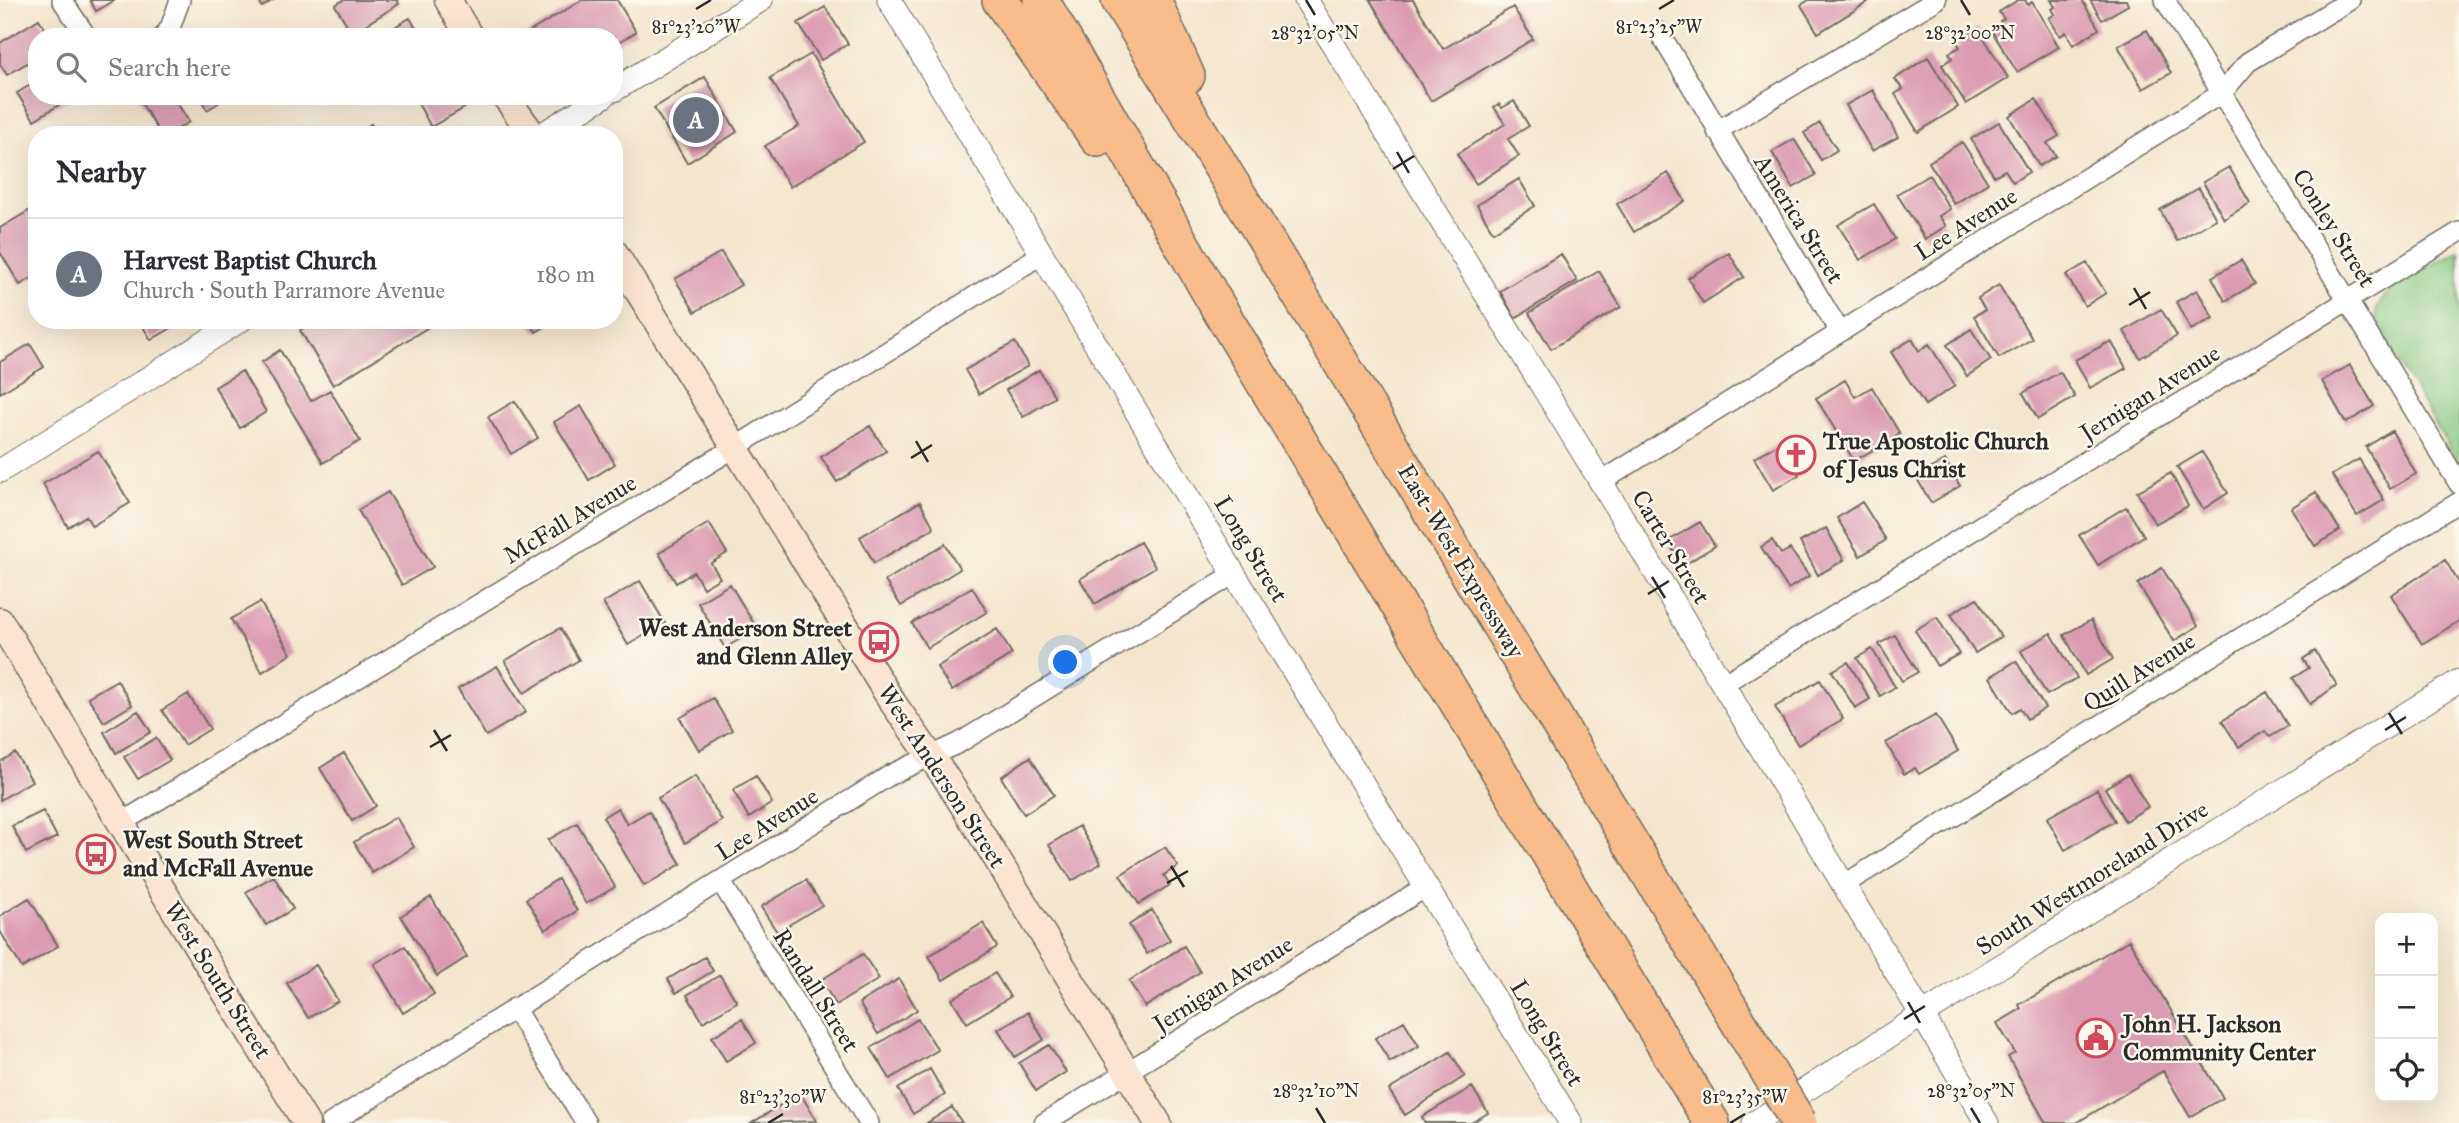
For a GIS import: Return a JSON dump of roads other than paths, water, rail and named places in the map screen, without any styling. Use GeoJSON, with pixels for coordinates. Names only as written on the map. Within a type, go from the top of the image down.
{"type":"FeatureCollection","features":[{"type":"Feature","properties":{"kind":"highway"},"geometry":{"type":"LineString","coordinates":[[1000,0],[1218,307]]}},
{"type":"Feature","properties":{"kind":"highway"},"geometry":{"type":"LineString","coordinates":[[1041,0],[1218,307],[1707,1114]]}},
{"type":"Feature","properties":{"kind":"highway","name":"East-West Expressway"},"geometry":{"type":"LineString","coordinates":[[1119,0],[1334,351],[1799,1123]]}},
{"type":"Feature","properties":{"kind":"highway"},"geometry":{"type":"LineString","coordinates":[[1153,0],[1239,199]]}},
{"type":"Feature","properties":{"kind":"main road"},"geometry":{"type":"LineString","coordinates":[[448,0],[465,28]]}},
{"type":"Feature","properties":{"kind":"main road"},"geometry":{"type":"LineString","coordinates":[[511,105],[527,126]]}},
{"type":"Feature","properties":{"kind":"main road","name":"West Anderson Street"},"geometry":{"type":"LineString","coordinates":[[623,267],[893,703],[931,756],[1158,1123]]}},
{"type":"Feature","properties":{"kind":"main road","name":"West South Street"},"geometry":{"type":"LineString","coordinates":[[0,621],[306,1123]]}},
{"type":"Feature","properties":{"kind":"street"},"geometry":{"type":"LineString","coordinates":[[62,0],[81,28]]}},
{"type":"Feature","properties":{"kind":"street"},"geometry":{"type":"LineString","coordinates":[[170,28],[180,0]]}},
{"type":"Feature","properties":{"kind":"street"},"geometry":{"type":"LineString","coordinates":[[623,84],[761,0]]}},
{"type":"Feature","properties":{"kind":"street","name":"Long Street"},"geometry":{"type":"LineString","coordinates":[[889,0],[1234,574],[1428,886],[1571,1123]]}},
{"type":"Feature","properties":{"kind":"street","name":"Carter Street"},"geometry":{"type":"LineString","coordinates":[[1306,0],[1845,884],[1987,1123]]}},
{"type":"Feature","properties":{"kind":"street"},"geometry":{"type":"LineString","coordinates":[[1717,131],[1936,0]]}},
{"type":"Feature","properties":{"kind":"street","name":"Conley Street"},"geometry":{"type":"LineString","coordinates":[[2165,0],[2459,484]]}},
{"type":"Feature","properties":{"kind":"street","name":"Lee Avenue"},"geometry":{"type":"LineString","coordinates":[[1601,482],[2222,93],[2248,62],[2350,0]]}},
{"type":"Feature","properties":{"kind":"street","name":"America Street"},"geometry":{"type":"LineString","coordinates":[[1659,32],[1840,332]]}},
{"type":"Feature","properties":{"kind":"street"},"geometry":{"type":"LineString","coordinates":[[556,126],[589,105]]}},
{"type":"Feature","properties":{"kind":"street","name":"Jernigan Avenue"},"geometry":{"type":"LineString","coordinates":[[1723,684],[2459,232]]}},
{"type":"Feature","properties":{"kind":"street","name":"McFall Avenue"},"geometry":{"type":"LineString","coordinates":[[121,823],[734,448],[1042,254]]}},
{"type":"Feature","properties":{"kind":"street"},"geometry":{"type":"LineString","coordinates":[[0,471],[228,329]]}},
{"type":"Feature","properties":{"kind":"street","name":"Quill Avenue"},"geometry":{"type":"LineString","coordinates":[[1845,884],[2459,502]]}},
{"type":"Feature","properties":{"kind":"street","name":"Lee Avenue"},"geometry":{"type":"LineString","coordinates":[[331,1123],[902,768],[959,743],[1234,574]]}},
{"type":"Feature","properties":{"kind":"street","name":"South Westmoreland Drive"},"geometry":{"type":"LineString","coordinates":[[1754,1123],[1922,1014],[2459,681]]}},
{"type":"Feature","properties":{"kind":"street","name":"Randall Street"},"geometry":{"type":"LineString","coordinates":[[721,882],[869,1123]]}},
{"type":"Feature","properties":{"kind":"street","name":"Jernigan Avenue"},"geometry":{"type":"LineString","coordinates":[[1044,1123],[1428,886]]}},
{"type":"Feature","properties":{"kind":"street"},"geometry":{"type":"LineString","coordinates":[[514,1008],[586,1123]]}},
{"type":"Feature","properties":{"kind":"place","name":"Harvest Baptist Church"},"geometry":{"type":"Point","coordinates":[696,120]}},
{"type":"Feature","properties":{"kind":"place","name":"True Apostolic Church of Jesus Christ"},"geometry":{"type":"Point","coordinates":[1796,455]}},
{"type":"Feature","properties":{"kind":"place","name":"West Anderson Street and Glenn Alley"},"geometry":{"type":"Point","coordinates":[879,642]}},
{"type":"Feature","properties":{"kind":"place","name":"West South Street and McFall Avenue"},"geometry":{"type":"Point","coordinates":[96,854]}},
{"type":"Feature","properties":{"kind":"place","name":"John H. Jackson Community Center"},"geometry":{"type":"Point","coordinates":[2096,1038]}}]}
